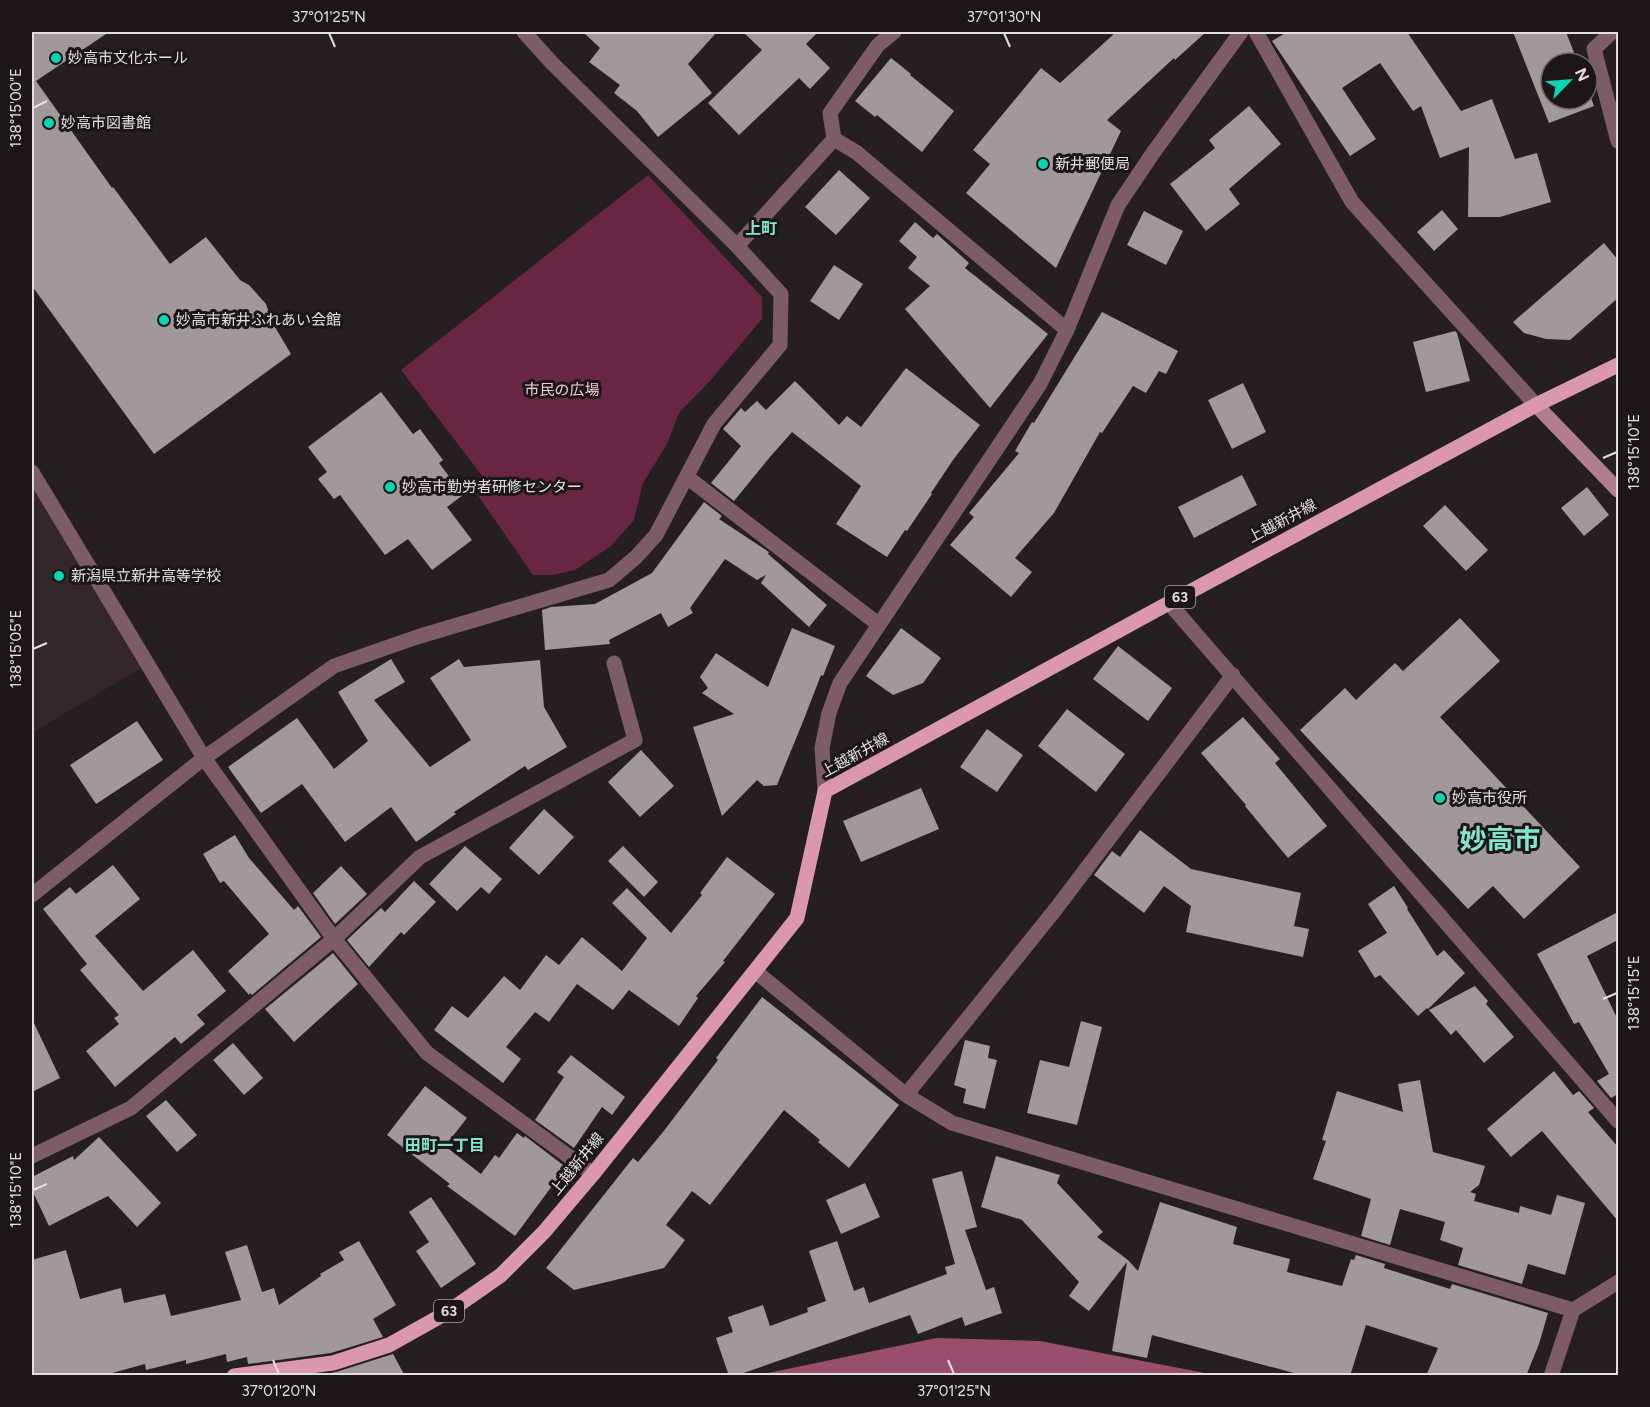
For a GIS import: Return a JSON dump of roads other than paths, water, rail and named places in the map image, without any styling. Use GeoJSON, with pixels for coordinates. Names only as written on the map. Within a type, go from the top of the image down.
{"type":"FeatureCollection","features":[{"type":"Feature","properties":{"kind":"main road","name":"上越新井線"},"geometry":{"type":"LineString","coordinates":[[234,1376],[333,1363],[388,1345],[448,1312],[501,1275],[544,1232],[593,1174],[797,918],[825,791],[1536,405],[1618,365]]}},
{"type":"Feature","properties":{"kind":"main road"},"geometry":{"type":"LineString","coordinates":[[1536,405],[1618,490]]}},
{"type":"Feature","properties":{"kind":"street"},"geometry":{"type":"LineString","coordinates":[[32,895],[204,758],[334,666],[417,637],[609,580],[636,557],[656,535],[714,424],[780,345],[781,294],[737,246],[552,63],[524,32]]}},
{"type":"Feature","properties":{"kind":"street"},"geometry":{"type":"LineString","coordinates":[[834,140],[830,113],[878,45],[894,32]]}},
{"type":"Feature","properties":{"kind":"street"},"geometry":{"type":"LineString","coordinates":[[687,477],[878,624],[1040,384],[1067,330],[1118,205],[1241,32]]}},
{"type":"Feature","properties":{"kind":"street"},"geometry":{"type":"LineString","coordinates":[[1256,32],[1352,202],[1536,405]]}},
{"type":"Feature","properties":{"kind":"street"},"geometry":{"type":"LineString","coordinates":[[1612,32],[1594,49],[1618,141]]}},
{"type":"Feature","properties":{"kind":"street"},"geometry":{"type":"LineString","coordinates":[[737,246],[834,140]]}},
{"type":"Feature","properties":{"kind":"street"},"geometry":{"type":"LineString","coordinates":[[834,140],[856,152],[1067,330]]}},
{"type":"Feature","properties":{"kind":"street"},"geometry":{"type":"LineString","coordinates":[[32,472],[204,758],[334,939],[427,1053],[593,1174]]}},
{"type":"Feature","properties":{"kind":"street"},"geometry":{"type":"LineString","coordinates":[[1168,603],[1233,675],[1618,1121]]}},
{"type":"Feature","properties":{"kind":"street","name":"63"},"geometry":{"type":"LineString","coordinates":[[825,791],[822,748],[829,713],[840,683],[878,624]]}},
{"type":"Feature","properties":{"kind":"street"},"geometry":{"type":"LineString","coordinates":[[32,1156],[131,1108],[334,939],[420,857],[635,740],[614,663]]}},
{"type":"Feature","properties":{"kind":"street"},"geometry":{"type":"LineString","coordinates":[[906,1095],[1054,910],[1233,675]]}},
{"type":"Feature","properties":{"kind":"street"},"geometry":{"type":"LineString","coordinates":[[755,971],[906,1095],[952,1122],[1573,1310]]}},
{"type":"Feature","properties":{"kind":"street"},"geometry":{"type":"LineString","coordinates":[[1551,1376],[1573,1310],[1618,1282]]}},
{"type":"Feature","properties":{"kind":"place","name":"妙高市文化ホール"},"geometry":{"type":"Point","coordinates":[56,58]}},
{"type":"Feature","properties":{"kind":"place","name":"妙高市図書館"},"geometry":{"type":"Point","coordinates":[49,123]}},
{"type":"Feature","properties":{"kind":"place","name":"新井郵便局"},"geometry":{"type":"Point","coordinates":[1043,164]}},
{"type":"Feature","properties":{"kind":"place","name":"妙高市新井ふれあい会館"},"geometry":{"type":"Point","coordinates":[164,320]}},
{"type":"Feature","properties":{"kind":"place","name":"妙高市勤労者研修センター"},"geometry":{"type":"Point","coordinates":[390,487]}},
{"type":"Feature","properties":{"kind":"place","name":"新潟県立新井高等学校"},"geometry":{"type":"Point","coordinates":[59,576]}},
{"type":"Feature","properties":{"kind":"place","name":"妙高市役所"},"geometry":{"type":"Point","coordinates":[1440,798]}},
{"type":"Feature","properties":{"kind":"district","name":"上町"},"geometry":{"type":"Point","coordinates":[761,228]}},
{"type":"Feature","properties":{"kind":"district","name":"妙高市"},"geometry":{"type":"Point","coordinates":[1500,840]}},
{"type":"Feature","properties":{"kind":"district","name":"田町一丁目"},"geometry":{"type":"Point","coordinates":[445,1145]}},
{"type":"Feature","properties":{"kind":"park label","name":"市民の広場"},"geometry":{"type":"Point","coordinates":[562,390]}}]}
